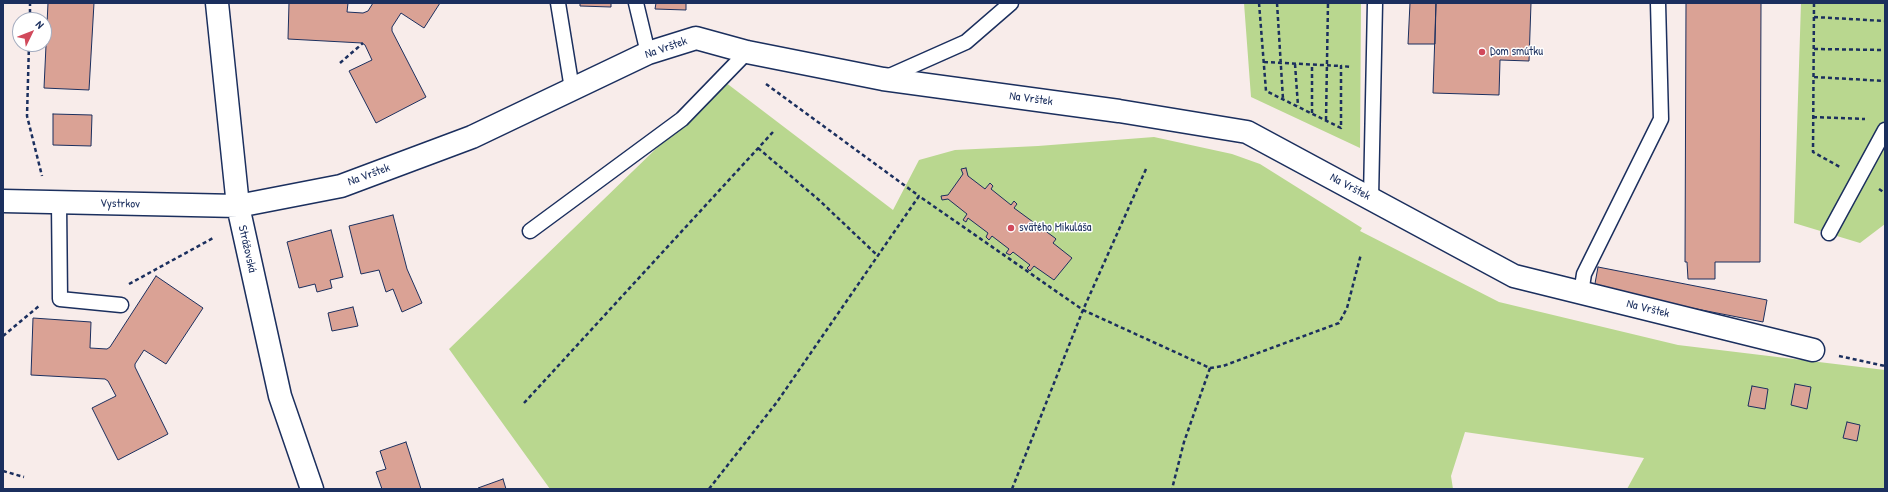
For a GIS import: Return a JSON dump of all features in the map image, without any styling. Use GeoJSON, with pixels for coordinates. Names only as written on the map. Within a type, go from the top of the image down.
{"type":"FeatureCollection","features":[{"type":"Feature","properties":{"kind":"street","name":"Strážovská"},"geometry":{"type":"LineString","coordinates":[[217,3],[238,206],[280,396],[312,489]]}},
{"type":"Feature","properties":{"kind":"street","name":"Na Vrštek"},"geometry":{"type":"LineString","coordinates":[[238,206],[341,186],[472,137],[648,53],[696,38],[746,52],[883,79],[1119,111],[1247,132],[1514,276],[1813,350]]}},
{"type":"Feature","properties":{"kind":"street","name":"Vystrkov"},"geometry":{"type":"LineString","coordinates":[[3,201],[238,206]]}},
{"type":"Feature","properties":{"kind":"lane"},"geometry":{"type":"LineString","coordinates":[[558,3],[572,89]]}},
{"type":"Feature","properties":{"kind":"lane"},"geometry":{"type":"LineString","coordinates":[[636,3],[648,53]]}},
{"type":"Feature","properties":{"kind":"lane"},"geometry":{"type":"LineString","coordinates":[[883,79],[966,42],[1011,3]]}},
{"type":"Feature","properties":{"kind":"lane"},"geometry":{"type":"LineString","coordinates":[[1371,198],[1375,3]]}},
{"type":"Feature","properties":{"kind":"lane"},"geometry":{"type":"LineString","coordinates":[[1581,293],[1584,274],[1660,119],[1658,3]]}},
{"type":"Feature","properties":{"kind":"lane"},"geometry":{"type":"LineString","coordinates":[[530,231],[682,119],[746,52]]}},
{"type":"Feature","properties":{"kind":"lane"},"geometry":{"type":"LineString","coordinates":[[1829,233],[1885,130]]}},
{"type":"Feature","properties":{"kind":"lane"},"geometry":{"type":"LineString","coordinates":[[59,203],[60,299],[121,305]]}},
{"type":"Feature","properties":{"kind":"path"},"geometry":{"type":"LineString","coordinates":[[1259,3],[1266,91],[1341,128],[1341,66]]}},
{"type":"Feature","properties":{"kind":"path"},"geometry":{"type":"LineString","coordinates":[[1278,3],[1283,99]]}},
{"type":"Feature","properties":{"kind":"path"},"geometry":{"type":"LineString","coordinates":[[1326,120],[1328,3]]}},
{"type":"Feature","properties":{"kind":"path"},"geometry":{"type":"LineString","coordinates":[[1814,3],[1813,152],[1860,177],[1885,193]]}},
{"type":"Feature","properties":{"kind":"path"},"geometry":{"type":"LineString","coordinates":[[1814,17],[1885,21]]}},
{"type":"Feature","properties":{"kind":"path"},"geometry":{"type":"LineString","coordinates":[[340,63],[363,43]]}},
{"type":"Feature","properties":{"kind":"path"},"geometry":{"type":"LineString","coordinates":[[1814,49],[1885,50]]}},
{"type":"Feature","properties":{"kind":"path"},"geometry":{"type":"LineString","coordinates":[[29,52],[27,116],[43,182],[59,203]]}},
{"type":"Feature","properties":{"kind":"path"},"geometry":{"type":"LineString","coordinates":[[746,52],[748,70],[919,196],[1083,310],[1210,368],[1224,366],[1339,323],[1347,308],[1361,254]]}},
{"type":"Feature","properties":{"kind":"path"},"geometry":{"type":"LineString","coordinates":[[1264,62],[1373,68]]}},
{"type":"Feature","properties":{"kind":"path"},"geometry":{"type":"LineString","coordinates":[[1295,64],[1298,106]]}},
{"type":"Feature","properties":{"kind":"path"},"geometry":{"type":"LineString","coordinates":[[1312,65],[1312,113]]}},
{"type":"Feature","properties":{"kind":"path"},"geometry":{"type":"LineString","coordinates":[[1814,77],[1885,81]]}},
{"type":"Feature","properties":{"kind":"path"},"geometry":{"type":"LineString","coordinates":[[1813,117],[1869,119]]}},
{"type":"Feature","properties":{"kind":"path"},"geometry":{"type":"LineString","coordinates":[[524,403],[773,132]]}},
{"type":"Feature","properties":{"kind":"path"},"geometry":{"type":"LineString","coordinates":[[758,148],[819,200],[878,256]]}},
{"type":"Feature","properties":{"kind":"path"},"geometry":{"type":"LineString","coordinates":[[1012,489],[1083,310],[1146,169]]}},
{"type":"Feature","properties":{"kind":"path"},"geometry":{"type":"LineString","coordinates":[[709,489],[777,402],[919,196]]}},
{"type":"Feature","properties":{"kind":"path"},"geometry":{"type":"LineString","coordinates":[[95,302],[215,237]]}},
{"type":"Feature","properties":{"kind":"path"},"geometry":{"type":"LineString","coordinates":[[3,336],[60,289]]}},
{"type":"Feature","properties":{"kind":"path"},"geometry":{"type":"LineString","coordinates":[[1813,350],[1885,366]]}},
{"type":"Feature","properties":{"kind":"path"},"geometry":{"type":"LineString","coordinates":[[1172,489],[1184,442],[1210,368]]}},
{"type":"Feature","properties":{"kind":"path"},"geometry":{"type":"LineString","coordinates":[[3,471],[24,477]]}},
{"type":"Feature","properties":{"kind":"green space"},"geometry":{"type":"Polygon","coordinates":[[[1244,3],[1361,3],[1360,148],[1251,97],[1244,3]]]}},
{"type":"Feature","properties":{"kind":"green space"},"geometry":{"type":"Polygon","coordinates":[[[1801,3],[1885,3],[1885,224],[1860,243],[1794,223],[1801,3]]]}},
{"type":"Feature","properties":{"kind":"green space"},"geometry":{"type":"Polygon","coordinates":[[[725,82],[893,210],[919,160],[955,150],[1038,146],[1154,137],[1232,154],[1260,164],[1362,228],[1360,231],[1499,302],[1678,345],[1885,370],[1885,489],[1627,489],[1644,458],[1465,432],[1451,476],[1453,489],[550,489],[449,349],[725,82]]]}},
{"type":"Feature","properties":{"kind":"building"},"geometry":{"type":"Polygon","coordinates":[[[48,3],[94,3],[89,90],[44,88],[46,52],[52,52],[52,12],[48,12],[48,3]]]}},
{"type":"Feature","properties":{"kind":"building"},"geometry":{"type":"Polygon","coordinates":[[[289,3],[348,3],[347,12],[363,13],[368,11],[373,3],[440,3],[424,28],[401,13],[392,27],[392,31],[426,97],[376,123],[349,71],[372,60],[365,45],[362,43],[288,39],[289,3]]]}},
{"type":"Feature","properties":{"kind":"building"},"geometry":{"type":"Polygon","coordinates":[[[580,3],[611,3],[611,7],[580,6],[580,3]]]}},
{"type":"Feature","properties":{"kind":"building"},"geometry":{"type":"Polygon","coordinates":[[[656,3],[686,3],[686,10],[655,9],[656,3]]]}},
{"type":"Feature","properties":{"kind":"building"},"geometry":{"type":"Polygon","coordinates":[[[1410,3],[1436,3],[1435,44],[1408,44],[1410,3]]]}},
{"type":"Feature","properties":{"kind":"building","name":"Dom smútku"},"geometry":{"type":"Polygon","coordinates":[[[1436,3],[1531,3],[1529,61],[1500,60],[1499,95],[1433,93],[1436,3]]]}},
{"type":"Feature","properties":{"kind":"building"},"geometry":{"type":"Polygon","coordinates":[[[1686,3],[1761,3],[1760,262],[1715,262],[1715,279],[1688,279],[1687,262],[1685,262],[1686,3]]]}},
{"type":"Feature","properties":{"kind":"building"},"geometry":{"type":"Polygon","coordinates":[[[53,114],[92,115],[91,146],[53,145],[53,114]]]}},
{"type":"Feature","properties":{"kind":"building","name":"svätého Mikuláša"},"geometry":{"type":"Polygon","coordinates":[[[966,168],[968,176],[985,189],[990,183],[993,186],[991,189],[1011,205],[1014,201],[1017,204],[1014,208],[1055,238],[1056,239],[1053,243],[1072,258],[1054,280],[1034,266],[1030,271],[1027,268],[1030,265],[1013,252],[1010,255],[1006,253],[1009,249],[992,236],[989,240],[986,237],[988,233],[968,218],[966,222],[963,220],[967,214],[948,199],[942,200],[941,196],[948,195],[963,174],[961,169],[966,168]]]}},
{"type":"Feature","properties":{"kind":"building"},"geometry":{"type":"Polygon","coordinates":[[[393,215],[407,269],[422,303],[402,312],[393,289],[386,292],[379,270],[361,274],[349,226],[393,215]]]}},
{"type":"Feature","properties":{"kind":"building"},"geometry":{"type":"Polygon","coordinates":[[[331,230],[343,277],[330,280],[332,288],[317,292],[315,284],[299,288],[287,242],[331,230]]]}},
{"type":"Feature","properties":{"kind":"building"},"geometry":{"type":"Polygon","coordinates":[[[1598,267],[1767,300],[1763,322],[1594,289],[1598,267]]]}},
{"type":"Feature","properties":{"kind":"building"},"geometry":{"type":"Polygon","coordinates":[[[156,276],[203,308],[166,364],[144,350],[135,364],[135,367],[168,434],[118,460],[92,408],[116,396],[108,381],[105,379],[31,375],[33,318],[91,322],[90,348],[107,349],[110,347],[156,276]]]}},
{"type":"Feature","properties":{"kind":"building"},"geometry":{"type":"Polygon","coordinates":[[[353,307],[358,326],[332,331],[328,313],[353,307]]]}},
{"type":"Feature","properties":{"kind":"building"},"geometry":{"type":"Polygon","coordinates":[[[1795,384],[1811,387],[1807,409],[1791,405],[1795,384]]]}},
{"type":"Feature","properties":{"kind":"building"},"geometry":{"type":"Polygon","coordinates":[[[1752,386],[1768,389],[1765,409],[1748,406],[1752,386]]]}},
{"type":"Feature","properties":{"kind":"building"},"geometry":{"type":"Polygon","coordinates":[[[1847,422],[1860,425],[1857,441],[1843,438],[1847,422]]]}},
{"type":"Feature","properties":{"kind":"building"},"geometry":{"type":"Polygon","coordinates":[[[406,442],[421,489],[382,489],[376,472],[386,469],[380,451],[406,442]]]}},
{"type":"Feature","properties":{"kind":"building"},"geometry":{"type":"Polygon","coordinates":[[[503,479],[506,489],[478,489],[478,488],[503,479]]]}},
{"type":"Feature","properties":{"kind":"place","name":"Dom smútku"},"geometry":{"type":"Point","coordinates":[1482,52]}},
{"type":"Feature","properties":{"kind":"place","name":"svätého Mikuláša"},"geometry":{"type":"Point","coordinates":[1011,228]}}]}
